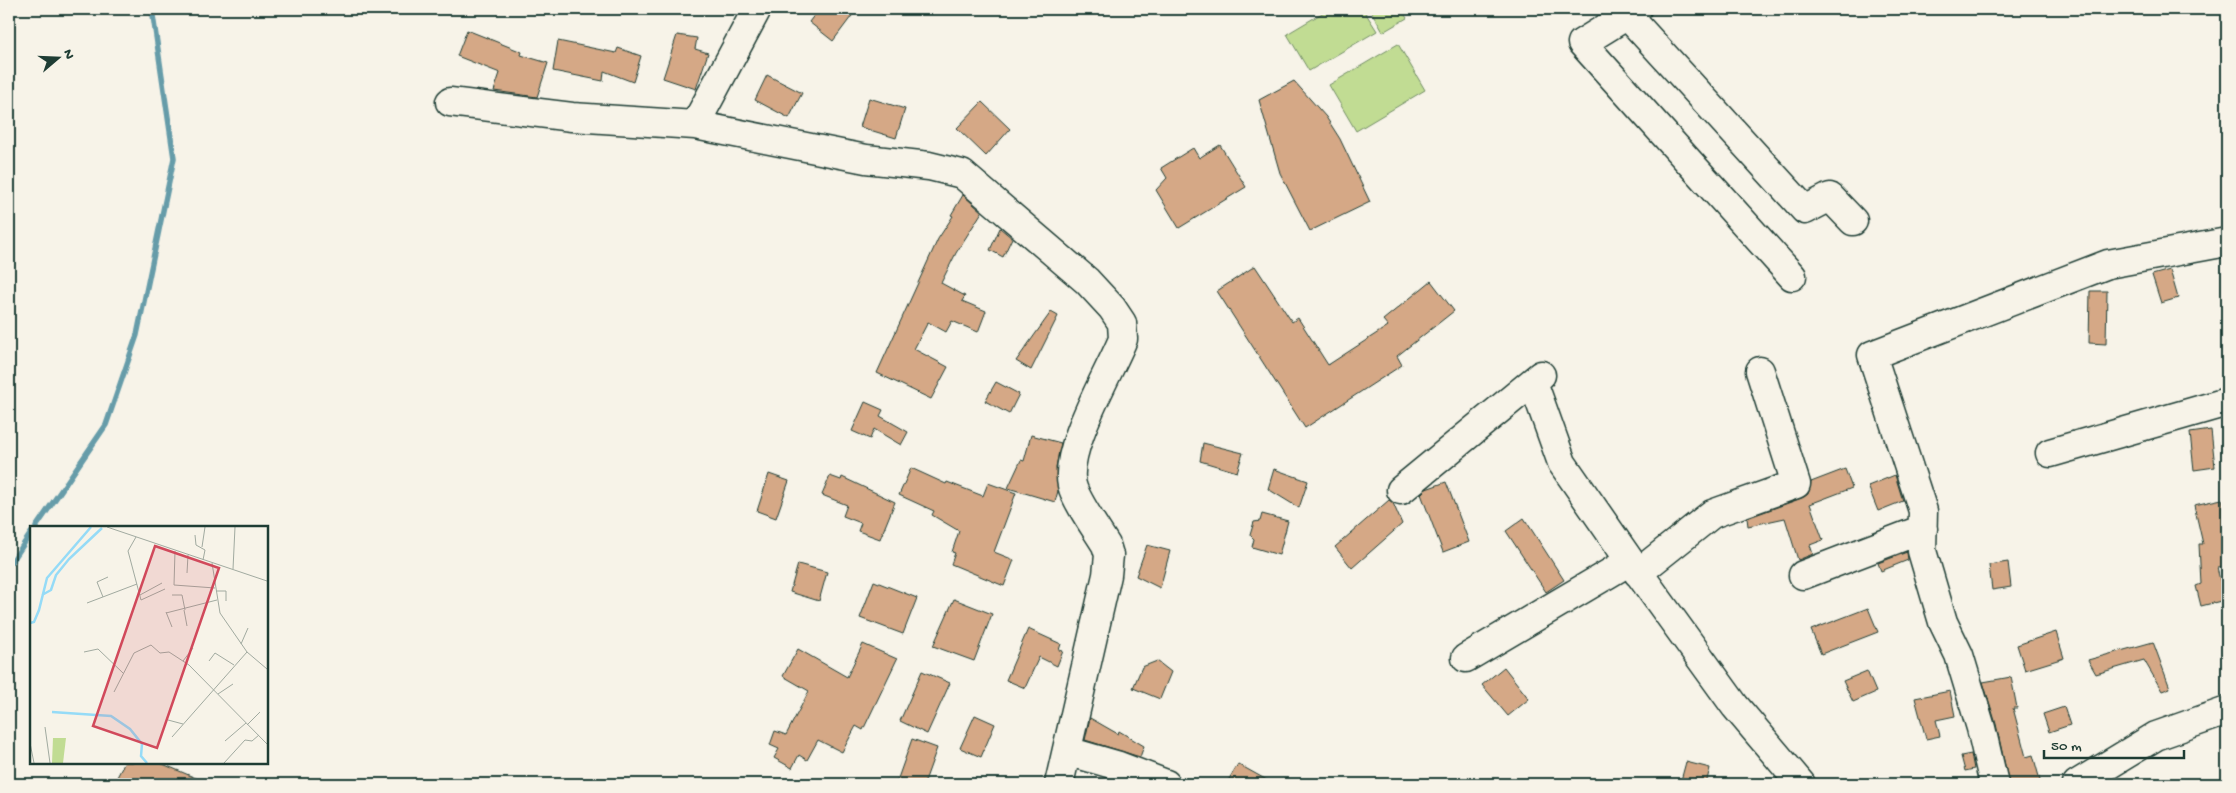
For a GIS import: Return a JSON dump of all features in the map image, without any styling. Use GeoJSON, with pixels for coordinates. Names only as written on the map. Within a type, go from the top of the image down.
{"type":"FeatureCollection","features":[{"type":"Feature","properties":{"kind":"street"},"geometry":{"type":"LineString","coordinates":[[695,125],[757,9]]}},
{"type":"Feature","properties":{"kind":"street"},"geometry":{"type":"LineString","coordinates":[[1792,276],[1582,43],[1632,12],[1746,144],[1806,210],[1830,197],[1853,221]]}},
{"type":"Feature","properties":{"kind":"street"},"geometry":{"type":"LineString","coordinates":[[450,102],[572,117],[695,125],[866,159],[929,166],[962,174],[1087,281],[1112,308],[1122,323],[1123,339],[1080,435],[1071,466],[1072,486],[1106,545],[1109,554],[1107,575],[1059,784]]}},
{"type":"Feature","properties":{"kind":"street"},"geometry":{"type":"LineString","coordinates":[[1994,784],[1981,728],[1959,655],[1943,622],[1922,551],[1923,511],[1872,355],[2108,264],[2227,242]]}},
{"type":"Feature","properties":{"kind":"street"},"geometry":{"type":"LineString","coordinates":[[1466,658],[1634,567],[1712,514],[1796,484],[1760,371]]}},
{"type":"Feature","properties":{"kind":"street"},"geometry":{"type":"LineString","coordinates":[[1401,490],[1537,378],[1562,463],[1634,567],[1735,706],[1802,784]]}},
{"type":"Feature","properties":{"kind":"street"},"geometry":{"type":"LineString","coordinates":[[2050,453],[2227,402]]}},
{"type":"Feature","properties":{"kind":"street"},"geometry":{"type":"LineString","coordinates":[[1804,575],[1922,529]]}},
{"type":"Feature","properties":{"kind":"street"},"geometry":{"type":"LineString","coordinates":[[2077,784],[2156,736],[2227,712]]}},
{"type":"Feature","properties":{"kind":"street"},"geometry":{"type":"LineString","coordinates":[[1067,751],[1119,766],[1166,784]]}},
{"type":"Feature","properties":{"kind":"green space"},"geometry":{"type":"Polygon","coordinates":[[[1329,9],[1363,9],[1377,31],[1309,71],[1287,34],[1329,9]]]}},
{"type":"Feature","properties":{"kind":"green space"},"geometry":{"type":"Polygon","coordinates":[[[1370,9],[1401,9],[1407,18],[1383,32],[1370,9]]]}},
{"type":"Feature","properties":{"kind":"green space"},"geometry":{"type":"Polygon","coordinates":[[[1398,44],[1425,90],[1356,131],[1329,85],[1398,44]]]}},
{"type":"Feature","properties":{"kind":"building"},"geometry":{"type":"Polygon","coordinates":[[[819,9],[857,9],[833,41],[809,22],[819,9]]]}},
{"type":"Feature","properties":{"kind":"building"},"geometry":{"type":"Polygon","coordinates":[[[467,30],[522,52],[521,55],[548,63],[537,97],[494,91],[500,73],[457,56],[467,30]]]}},
{"type":"Feature","properties":{"kind":"building"},"geometry":{"type":"Polygon","coordinates":[[[677,35],[697,38],[695,49],[708,53],[696,89],[663,78],[677,35]]]}},
{"type":"Feature","properties":{"kind":"building"},"geometry":{"type":"Polygon","coordinates":[[[558,41],[616,53],[618,48],[641,56],[633,82],[604,71],[603,81],[553,71],[558,41]]]}},
{"type":"Feature","properties":{"kind":"building"},"geometry":{"type":"Polygon","coordinates":[[[767,75],[802,93],[789,118],[755,100],[767,75]]]}},
{"type":"Feature","properties":{"kind":"building"},"geometry":{"type":"Polygon","coordinates":[[[1294,81],[1326,117],[1340,139],[1370,202],[1310,231],[1280,173],[1259,100],[1294,81]]]}},
{"type":"Feature","properties":{"kind":"building"},"geometry":{"type":"Polygon","coordinates":[[[869,98],[905,109],[896,138],[860,127],[869,98]]]}},
{"type":"Feature","properties":{"kind":"building"},"geometry":{"type":"Polygon","coordinates":[[[982,102],[1010,129],[986,156],[957,128],[982,102]]]}},
{"type":"Feature","properties":{"kind":"building"},"geometry":{"type":"Polygon","coordinates":[[[1220,145],[1246,187],[1179,228],[1156,190],[1167,178],[1161,168],[1193,148],[1199,158],[1220,145]]]}},
{"type":"Feature","properties":{"kind":"building"},"geometry":{"type":"Polygon","coordinates":[[[963,195],[982,212],[956,253],[941,283],[965,296],[962,301],[986,311],[978,332],[952,321],[946,332],[928,322],[914,349],[948,367],[931,399],[877,373],[938,239],[953,216],[951,215],[963,195]]]}},
{"type":"Feature","properties":{"kind":"building"},"geometry":{"type":"Polygon","coordinates":[[[1000,228],[1012,238],[1003,257],[990,250],[1000,228]]]}},
{"type":"Feature","properties":{"kind":"building"},"geometry":{"type":"Polygon","coordinates":[[[1255,266],[1292,322],[1298,318],[1328,365],[1388,326],[1383,320],[1431,281],[1454,311],[1397,356],[1402,365],[1305,428],[1217,291],[1255,266]]]}},
{"type":"Feature","properties":{"kind":"building"},"geometry":{"type":"Polygon","coordinates":[[[2170,270],[2178,298],[2161,303],[2152,275],[2170,270]]]}},
{"type":"Feature","properties":{"kind":"building"},"geometry":{"type":"Polygon","coordinates":[[[2090,291],[2107,291],[2106,344],[2089,343],[2090,291]]]}},
{"type":"Feature","properties":{"kind":"building"},"geometry":{"type":"Polygon","coordinates":[[[1051,312],[1058,316],[1031,370],[1016,361],[1051,312]]]}},
{"type":"Feature","properties":{"kind":"building"},"geometry":{"type":"Polygon","coordinates":[[[996,382],[1019,394],[1009,414],[985,401],[996,382]]]}},
{"type":"Feature","properties":{"kind":"building"},"geometry":{"type":"Polygon","coordinates":[[[865,402],[883,410],[880,416],[908,432],[901,445],[874,429],[870,439],[852,431],[865,402]]]}},
{"type":"Feature","properties":{"kind":"building"},"geometry":{"type":"Polygon","coordinates":[[[2211,430],[2215,467],[2194,470],[2190,433],[2211,430]]]}},
{"type":"Feature","properties":{"kind":"building"},"geometry":{"type":"Polygon","coordinates":[[[1031,435],[1061,443],[1056,467],[1058,491],[1055,502],[1008,488],[1021,460],[1024,461],[1031,435]]]}},
{"type":"Feature","properties":{"kind":"building"},"geometry":{"type":"Polygon","coordinates":[[[1203,443],[1243,453],[1237,472],[1200,461],[1203,443]]]}},
{"type":"Feature","properties":{"kind":"building"},"geometry":{"type":"Polygon","coordinates":[[[911,468],[946,484],[947,482],[983,496],[988,483],[1016,493],[994,552],[1014,560],[1004,586],[951,564],[955,553],[952,552],[959,531],[932,515],[934,511],[899,495],[911,468]]]}},
{"type":"Feature","properties":{"kind":"building"},"geometry":{"type":"Polygon","coordinates":[[[1274,469],[1308,481],[1299,508],[1268,489],[1274,469]]]}},
{"type":"Feature","properties":{"kind":"building"},"geometry":{"type":"Polygon","coordinates":[[[1845,469],[1852,488],[1810,504],[1823,540],[1810,545],[1813,554],[1798,560],[1785,518],[1748,526],[1747,518],[1802,498],[1808,494],[1811,482],[1845,469]]]}},
{"type":"Feature","properties":{"kind":"building"},"geometry":{"type":"Polygon","coordinates":[[[769,474],[789,481],[776,518],[757,511],[769,474]]]}},
{"type":"Feature","properties":{"kind":"building"},"geometry":{"type":"Polygon","coordinates":[[[1895,475],[1903,501],[1878,511],[1868,486],[1895,475]]]}},
{"type":"Feature","properties":{"kind":"building"},"geometry":{"type":"Polygon","coordinates":[[[830,476],[841,480],[842,477],[895,502],[880,539],[858,531],[861,523],[843,516],[847,505],[822,495],[830,476]]]}},
{"type":"Feature","properties":{"kind":"building"},"geometry":{"type":"Polygon","coordinates":[[[1446,482],[1469,542],[1443,552],[1421,494],[1426,489],[1446,482]]]}},
{"type":"Feature","properties":{"kind":"building"},"geometry":{"type":"Polygon","coordinates":[[[2222,499],[2227,519],[2224,520],[2226,567],[2217,568],[2225,600],[2201,606],[2196,586],[2201,584],[2199,544],[2203,544],[2194,505],[2222,499]]]}},
{"type":"Feature","properties":{"kind":"building"},"geometry":{"type":"Polygon","coordinates":[[[1389,500],[1393,503],[1402,524],[1352,568],[1335,547],[1389,500]]]}},
{"type":"Feature","properties":{"kind":"building"},"geometry":{"type":"Polygon","coordinates":[[[1262,514],[1288,521],[1279,555],[1252,547],[1254,539],[1250,535],[1254,522],[1260,521],[1262,514]]]}},
{"type":"Feature","properties":{"kind":"building"},"geometry":{"type":"Polygon","coordinates":[[[1524,518],[1564,580],[1546,592],[1506,531],[1524,518]]]}},
{"type":"Feature","properties":{"kind":"building"},"geometry":{"type":"Polygon","coordinates":[[[1147,545],[1170,551],[1160,588],[1136,576],[1147,545]]]}},
{"type":"Feature","properties":{"kind":"building"},"geometry":{"type":"Polygon","coordinates":[[[1907,552],[1908,560],[1881,571],[1878,563],[1907,552]]]}},
{"type":"Feature","properties":{"kind":"building"},"geometry":{"type":"Polygon","coordinates":[[[2008,562],[2011,587],[1992,590],[1989,565],[2008,562]]]}},
{"type":"Feature","properties":{"kind":"building"},"geometry":{"type":"Polygon","coordinates":[[[798,564],[827,572],[819,601],[790,592],[798,564]]]}},
{"type":"Feature","properties":{"kind":"building"},"geometry":{"type":"Polygon","coordinates":[[[874,581],[917,598],[903,634],[860,618],[874,581]]]}},
{"type":"Feature","properties":{"kind":"building"},"geometry":{"type":"Polygon","coordinates":[[[954,599],[992,614],[974,661],[933,646],[954,599]]]}},
{"type":"Feature","properties":{"kind":"building"},"geometry":{"type":"Polygon","coordinates":[[[1868,608],[1878,632],[1821,654],[1811,630],[1868,608]]]}},
{"type":"Feature","properties":{"kind":"building"},"geometry":{"type":"Polygon","coordinates":[[[1028,629],[1061,644],[1059,650],[1063,651],[1057,666],[1039,657],[1025,688],[1006,680],[1028,629]]]}},
{"type":"Feature","properties":{"kind":"building"},"geometry":{"type":"Polygon","coordinates":[[[2056,632],[2064,658],[2025,670],[2017,645],[2056,632]]]}},
{"type":"Feature","properties":{"kind":"building"},"geometry":{"type":"Polygon","coordinates":[[[2153,642],[2170,688],[2162,691],[2144,660],[2096,674],[2088,660],[2153,642]]]}},
{"type":"Feature","properties":{"kind":"building"},"geometry":{"type":"Polygon","coordinates":[[[863,644],[897,659],[863,730],[856,726],[842,752],[818,740],[807,760],[799,755],[792,768],[774,758],[779,749],[770,745],[775,731],[786,735],[809,691],[783,676],[798,649],[847,677],[863,644]]]}},
{"type":"Feature","properties":{"kind":"building"},"geometry":{"type":"Polygon","coordinates":[[[1157,661],[1171,672],[1160,699],[1133,688],[1142,667],[1157,661]]]}},
{"type":"Feature","properties":{"kind":"building"},"geometry":{"type":"Polygon","coordinates":[[[1504,667],[1529,699],[1508,716],[1482,685],[1504,667]]]}},
{"type":"Feature","properties":{"kind":"building"},"geometry":{"type":"Polygon","coordinates":[[[922,671],[950,683],[927,734],[900,721],[922,671]]]}},
{"type":"Feature","properties":{"kind":"building"},"geometry":{"type":"Polygon","coordinates":[[[1867,671],[1876,692],[1853,702],[1843,681],[1867,671]]]}},
{"type":"Feature","properties":{"kind":"building"},"geometry":{"type":"Polygon","coordinates":[[[2011,677],[2017,708],[2013,708],[2026,757],[2033,755],[2041,784],[2009,784],[1996,724],[1983,682],[2011,677]]]}},
{"type":"Feature","properties":{"kind":"building"},"geometry":{"type":"Polygon","coordinates":[[[1950,691],[1955,716],[1936,720],[1940,736],[1926,739],[1915,698],[1950,691]]]}},
{"type":"Feature","properties":{"kind":"building"},"geometry":{"type":"Polygon","coordinates":[[[2064,707],[2070,725],[2049,732],[2043,714],[2064,707]]]}},
{"type":"Feature","properties":{"kind":"building"},"geometry":{"type":"Polygon","coordinates":[[[975,715],[995,724],[981,757],[960,748],[975,715]]]}},
{"type":"Feature","properties":{"kind":"building"},"geometry":{"type":"Polygon","coordinates":[[[1090,718],[1118,734],[1119,731],[1144,746],[1140,757],[1085,740],[1090,718]]]}},
{"type":"Feature","properties":{"kind":"building"},"geometry":{"type":"Polygon","coordinates":[[[912,739],[937,748],[924,784],[896,784],[912,739]]]}},
{"type":"Feature","properties":{"kind":"building"},"geometry":{"type":"Polygon","coordinates":[[[1971,754],[1974,769],[1965,771],[1961,756],[1971,754]]]}},
{"type":"Feature","properties":{"kind":"building"},"geometry":{"type":"Polygon","coordinates":[[[1686,762],[1710,768],[1706,784],[1680,784],[1686,762]]]}},
{"type":"Feature","properties":{"kind":"building"},"geometry":{"type":"Polygon","coordinates":[[[124,763],[160,763],[210,784],[127,784],[116,779],[124,763]]]}},
{"type":"Feature","properties":{"kind":"building"},"geometry":{"type":"Polygon","coordinates":[[[1238,764],[1274,784],[1226,784],[1238,764]]]}},
{"type":"Feature","properties":{"kind":"waterway"},"geometry":{"type":"LineString","coordinates":[[37,526],[106,425],[137,335],[174,158],[152,9]]}},
{"type":"Feature","properties":{"kind":"waterway"},"geometry":{"type":"LineString","coordinates":[[9,566],[30,534]]}}]}
